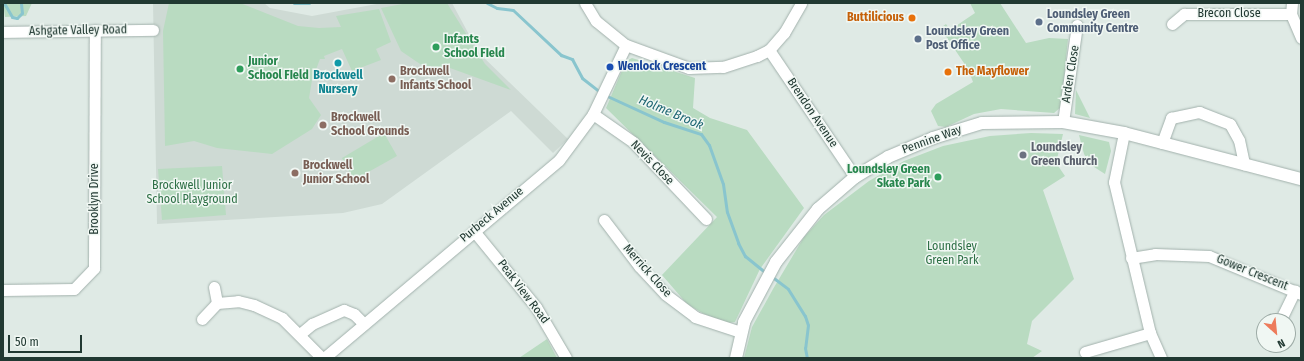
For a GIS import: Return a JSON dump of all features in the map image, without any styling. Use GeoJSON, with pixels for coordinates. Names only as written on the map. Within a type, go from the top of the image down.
{"type":"FeatureCollection","features":[{"type":"Feature","properties":{"kind":"street"},"geometry":{"type":"LineString","coordinates":[[585,3],[596,21],[626,45],[689,68],[723,67],[757,56],[769,50],[784,33],[801,3]]}},
{"type":"Feature","properties":{"kind":"street"},"geometry":{"type":"LineString","coordinates":[[1291,9],[1301,38]]}},
{"type":"Feature","properties":{"kind":"street","name":"Brecon Close"},"geometry":{"type":"LineString","coordinates":[[1172,24],[1184,14],[1291,9]]}},
{"type":"Feature","properties":{"kind":"street","name":"Arden Close"},"geometry":{"type":"LineString","coordinates":[[1063,122],[1077,25]]}},
{"type":"Feature","properties":{"kind":"street","name":"Brooklyn Drive"},"geometry":{"type":"LineString","coordinates":[[3,290],[74,289],[94,268],[95,30]]}},
{"type":"Feature","properties":{"kind":"street","name":"Ashgate Valley Road"},"geometry":{"type":"LineString","coordinates":[[3,32],[153,30]]}},
{"type":"Feature","properties":{"kind":"street","name":"Purbeck Avenue"},"geometry":{"type":"LineString","coordinates":[[323,358],[559,160],[593,114],[604,94],[626,45]]}},
{"type":"Feature","properties":{"kind":"street","name":"Brendon Avenue"},"geometry":{"type":"LineString","coordinates":[[769,50],[855,177]]}},
{"type":"Feature","properties":{"kind":"street"},"geometry":{"type":"LineString","coordinates":[[1162,143],[1171,118],[1199,112],[1230,124],[1239,140],[1244,164]]}},
{"type":"Feature","properties":{"kind":"street","name":"Nevis Close"},"geometry":{"type":"LineString","coordinates":[[593,114],[633,142],[706,219]]}},
{"type":"Feature","properties":{"kind":"street","name":"Pennine Way"},"geometry":{"type":"LineString","coordinates":[[736,358],[741,332],[769,274],[818,209],[855,177],[888,157],[933,138],[982,123],[1063,122],[1124,133],[1301,179]]}},
{"type":"Feature","properties":{"kind":"street"},"geometry":{"type":"LineString","coordinates":[[1124,133],[1114,182],[1150,333],[1161,358]]}},
{"type":"Feature","properties":{"kind":"street","name":"Merrick Close"},"geometry":{"type":"LineString","coordinates":[[604,220],[639,266],[665,294],[695,317],[741,332]]}},
{"type":"Feature","properties":{"kind":"street","name":"Peak View Road"},"geometry":{"type":"LineString","coordinates":[[474,231],[536,307],[566,358]]}},
{"type":"Feature","properties":{"kind":"street","name":"Gower Crescent"},"geometry":{"type":"LineString","coordinates":[[1131,258],[1155,254],[1209,256],[1298,292]]}},
{"type":"Feature","properties":{"kind":"street"},"geometry":{"type":"LineString","coordinates":[[214,287],[217,303]]}},
{"type":"Feature","properties":{"kind":"street"},"geometry":{"type":"LineString","coordinates":[[1285,313],[1298,292]]}},
{"type":"Feature","properties":{"kind":"street"},"geometry":{"type":"LineString","coordinates":[[202,319],[217,303],[238,301],[264,309],[282,318],[323,358]]}},
{"type":"Feature","properties":{"kind":"street"},"geometry":{"type":"LineString","coordinates":[[300,334],[312,324],[344,310],[354,314],[364,324]]}},
{"type":"Feature","properties":{"kind":"street"},"geometry":{"type":"LineString","coordinates":[[1085,352],[1150,333]]}},
{"type":"Feature","properties":{"kind":"shaded area","name":"Brockwell School Grounds"},"geometry":{"type":"Polygon","coordinates":[[[153,3],[264,3],[270,8],[312,16],[382,3],[452,3],[479,53],[568,139],[553,153],[511,111],[382,204],[343,213],[157,224],[153,3]]]}},
{"type":"Feature","properties":{"kind":"green space"},"geometry":{"type":"Polygon","coordinates":[[[3,3],[32,3],[26,16],[5,17],[3,3]]]}},
{"type":"Feature","properties":{"kind":"green space","name":"Junior School FIeld"},"geometry":{"type":"Polygon","coordinates":[[[169,3],[240,3],[298,26],[319,28],[341,27],[336,16],[379,9],[391,42],[376,49],[381,60],[352,71],[342,49],[324,56],[325,59],[320,59],[312,80],[309,98],[321,115],[312,129],[272,154],[217,148],[194,141],[165,146],[163,31],[169,3]]]}},
{"type":"Feature","properties":{"kind":"green space","name":"Infants School FIeld"},"geometry":{"type":"Polygon","coordinates":[[[408,3],[447,3],[485,64],[511,90],[450,68],[423,66],[401,51],[381,8],[408,3]]]}},
{"type":"Feature","properties":{"kind":"green space"},"geometry":{"type":"Polygon","coordinates":[[[970,3],[1000,3],[1026,43],[1049,38],[1068,39],[1061,107],[1054,113],[1001,109],[974,114],[946,127],[938,126],[931,111],[936,104],[973,82],[968,69],[945,35],[938,30],[946,24],[950,30],[975,13],[970,3]]]}},
{"type":"Feature","properties":{"kind":"green space"},"geometry":{"type":"Polygon","coordinates":[[[632,58],[695,78],[693,108],[710,118],[747,130],[804,208],[760,269],[735,322],[727,323],[704,314],[687,304],[662,275],[717,217],[606,108],[626,61],[632,58]]]}},
{"type":"Feature","properties":{"kind":"green space"},"geometry":{"type":"Polygon","coordinates":[[[1076,90],[1090,118],[1075,114],[1076,90]]]}},
{"type":"Feature","properties":{"kind":"green space"},"geometry":{"type":"Polygon","coordinates":[[[384,133],[397,156],[354,180],[342,158],[384,133]]]}},
{"type":"Feature","properties":{"kind":"green space","name":"Loundsley Green Park"},"geometry":{"type":"Polygon","coordinates":[[[1031,133],[1063,134],[1056,163],[1065,176],[1043,190],[1074,279],[1032,321],[1027,344],[1042,351],[1032,358],[744,358],[752,327],[773,289],[804,237],[824,215],[869,181],[904,161],[943,146],[990,136],[1031,133]]]}},
{"type":"Feature","properties":{"kind":"green space"},"geometry":{"type":"Polygon","coordinates":[[[1079,135],[1109,142],[1111,151],[1105,174],[1091,165],[1084,154],[1079,135]]]}},
{"type":"Feature","properties":{"kind":"green space","name":"Brockwell Junior School Playground"},"geometry":{"type":"Polygon","coordinates":[[[222,166],[226,215],[162,220],[158,169],[222,166]]]}},
{"type":"Feature","properties":{"kind":"green space"},"geometry":{"type":"Polygon","coordinates":[[[547,339],[557,358],[519,358],[547,339]]]}},
{"type":"Feature","properties":{"kind":"waterway","name":"Holme Brook"},"geometry":{"type":"LineString","coordinates":[[4,3],[12,17],[17,18],[22,13],[21,3]]}},
{"type":"Feature","properties":{"kind":"waterway","name":"Holme Brook"},"geometry":{"type":"LineString","coordinates":[[294,3],[309,3]]}},
{"type":"Feature","properties":{"kind":"waterway","name":"Holme Brook"},"geometry":{"type":"LineString","coordinates":[[487,3],[497,8],[513,10],[561,55],[572,59],[582,78],[600,92]]}},
{"type":"Feature","properties":{"kind":"waterway","name":"Holme Brook"},"geometry":{"type":"LineString","coordinates":[[605,95],[664,122],[701,134],[709,145],[723,184],[727,212],[738,243],[745,256],[766,273]]}},
{"type":"Feature","properties":{"kind":"waterway","name":"Holme Brook"},"geometry":{"type":"LineString","coordinates":[[771,276],[788,289],[805,316],[808,325],[805,348],[807,358]]}},
{"type":"Feature","properties":{"kind":"place","name":"Buttilicious"},"geometry":{"type":"Point","coordinates":[912,18]}},
{"type":"Feature","properties":{"kind":"place","name":"Loundsley Green Community Centre"},"geometry":{"type":"Point","coordinates":[1039,22]}},
{"type":"Feature","properties":{"kind":"place","name":"Loundsley Green Post Office"},"geometry":{"type":"Point","coordinates":[918,39]}},
{"type":"Feature","properties":{"kind":"place","name":"Infants School FIeld"},"geometry":{"type":"Point","coordinates":[436,47]}},
{"type":"Feature","properties":{"kind":"place","name":"Brockwell Nursery"},"geometry":{"type":"Point","coordinates":[338,63]}},
{"type":"Feature","properties":{"kind":"place","name":"Wenlock Crescent"},"geometry":{"type":"Point","coordinates":[610,67]}},
{"type":"Feature","properties":{"kind":"place","name":"Junior School FIeld"},"geometry":{"type":"Point","coordinates":[240,69]}},
{"type":"Feature","properties":{"kind":"place","name":"The Mayflower"},"geometry":{"type":"Point","coordinates":[948,72]}},
{"type":"Feature","properties":{"kind":"place","name":"Brockwell Infants School"},"geometry":{"type":"Point","coordinates":[392,79]}},
{"type":"Feature","properties":{"kind":"place","name":"Brockwell School Grounds"},"geometry":{"type":"Point","coordinates":[323,125]}},
{"type":"Feature","properties":{"kind":"place","name":"Loundsley Green Church"},"geometry":{"type":"Point","coordinates":[1023,155]}},
{"type":"Feature","properties":{"kind":"place","name":"Brockwell Junior School"},"geometry":{"type":"Point","coordinates":[295,173]}},
{"type":"Feature","properties":{"kind":"place","name":"Loundsley Green Skate Park"},"geometry":{"type":"Point","coordinates":[938,177]}}]}
